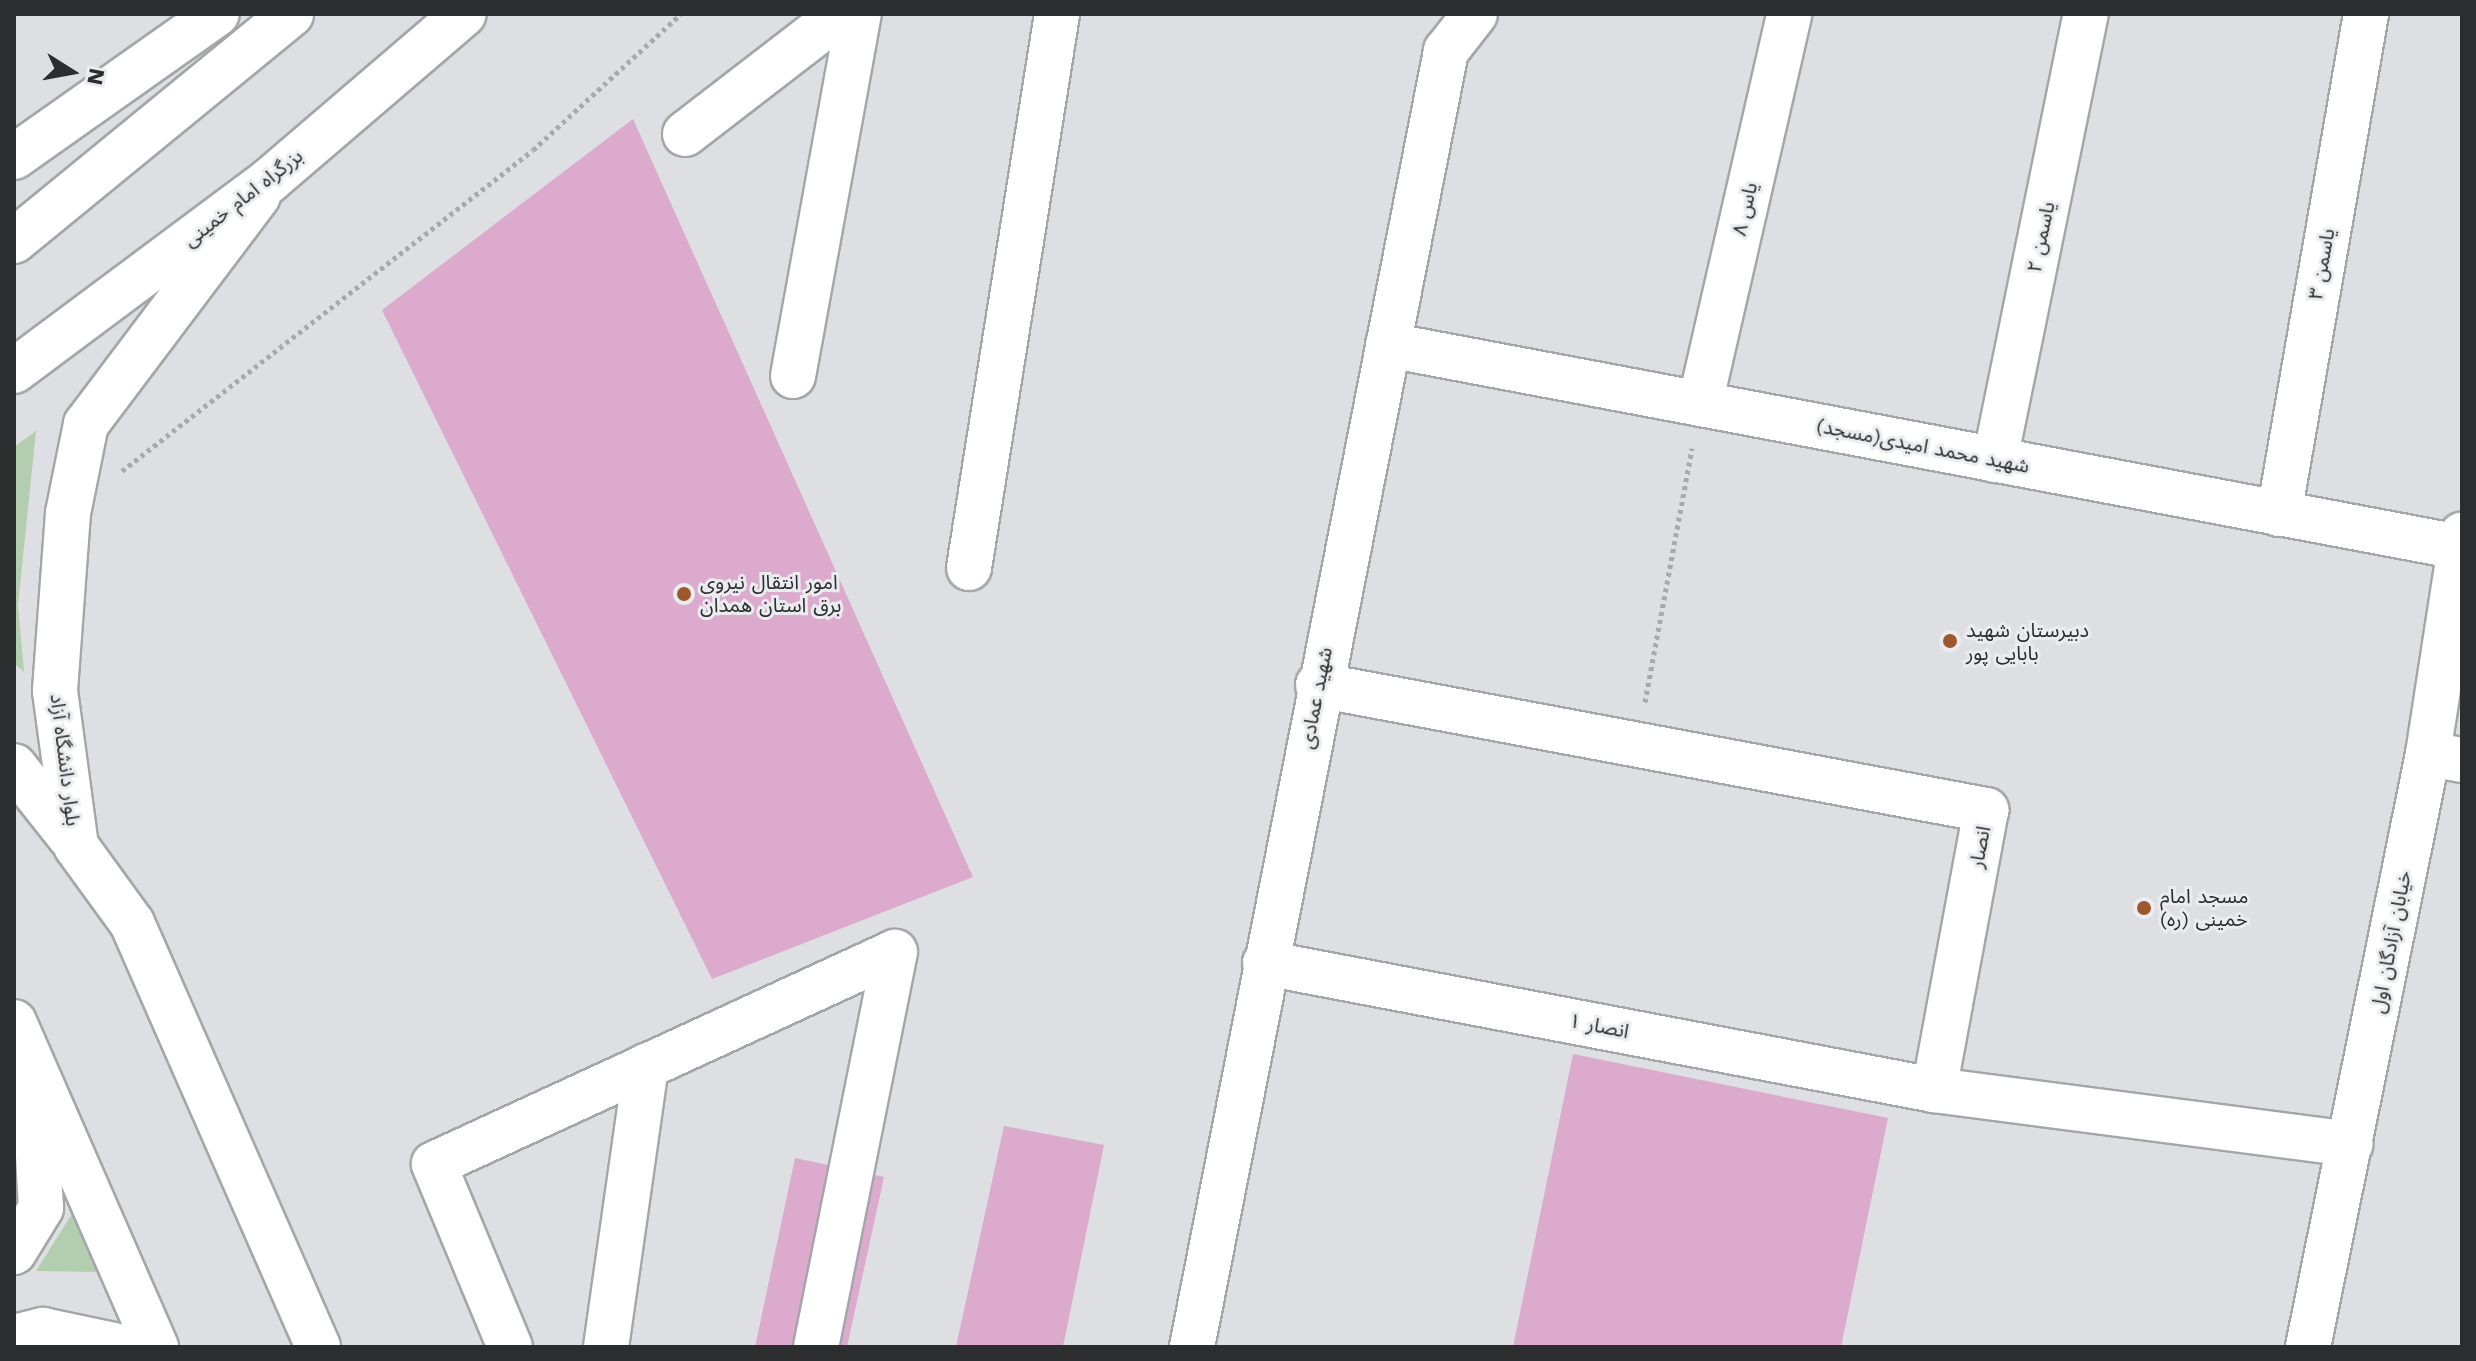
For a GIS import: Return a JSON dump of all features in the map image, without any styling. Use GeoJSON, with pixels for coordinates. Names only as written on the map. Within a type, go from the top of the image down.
{"type":"FeatureCollection","features":[{"type":"Feature","properties":{"kind":"main road"},"geometry":{"type":"LineString","coordinates":[[14,157],[217,14]]}},
{"type":"Feature","properties":{"kind":"main road"},"geometry":{"type":"LineString","coordinates":[[14,241],[291,14]]}},
{"type":"Feature","properties":{"kind":"main road","name":"بزرگراه امام خمینی"},"geometry":{"type":"LineString","coordinates":[[14,371],[270,180],[464,14]]}},
{"type":"Feature","properties":{"kind":"main road"},"geometry":{"type":"LineString","coordinates":[[685,134],[841,14]]}},
{"type":"Feature","properties":{"kind":"main road"},"geometry":{"type":"LineString","coordinates":[[793,376],[859,14]]}},
{"type":"Feature","properties":{"kind":"main road"},"geometry":{"type":"LineString","coordinates":[[969,568],[1057,14]]}},
{"type":"Feature","properties":{"kind":"main road","name":"شهید عمادی"},"geometry":{"type":"LineString","coordinates":[[1192,1347],[1318,685],[1446,51],[1475,14]]}},
{"type":"Feature","properties":{"kind":"main road","name":"یاس ۸"},"geometry":{"type":"LineString","coordinates":[[1700,404],[1789,14]]}},
{"type":"Feature","properties":{"kind":"main road","name":"یاسمن ۲"},"geometry":{"type":"LineString","coordinates":[[1995,460],[2086,14]]}},
{"type":"Feature","properties":{"kind":"main road","name":"یاسمن ۳"},"geometry":{"type":"LineString","coordinates":[[2279,514],[2366,14]]}},
{"type":"Feature","properties":{"kind":"main road","name":"بلوار دانشگاه آزاد"},"geometry":{"type":"LineString","coordinates":[[270,180],[86,424],[68,513],[55,691],[76,846],[132,923],[318,1347]]}},
{"type":"Feature","properties":{"kind":"main road","name":"(مسجد)شهید محمد امیدی"},"geometry":{"type":"LineString","coordinates":[[1388,345],[2279,514],[2460,541]]}},
{"type":"Feature","properties":{"kind":"main road","name":"خیابان آزادگان اول"},"geometry":{"type":"LineString","coordinates":[[2308,1347],[2351,1144],[2445,757],[2460,541]]}},
{"type":"Feature","properties":{"kind":"main road","name":"انصار"},"geometry":{"type":"LineString","coordinates":[[1318,685],[1986,810],[1934,1090]]}},
{"type":"Feature","properties":{"kind":"main road"},"geometry":{"type":"LineString","coordinates":[[14,766],[76,846]]}},
{"type":"Feature","properties":{"kind":"main road"},"geometry":{"type":"LineString","coordinates":[[510,1347],[434,1164],[895,952],[816,1347]]}},
{"type":"Feature","properties":{"kind":"main road","name":"انصار ۱"},"geometry":{"type":"LineString","coordinates":[[1265,963],[1934,1090]]}},
{"type":"Feature","properties":{"kind":"main road"},"geometry":{"type":"LineString","coordinates":[[14,1252],[41,1208],[23,1040]]}},
{"type":"Feature","properties":{"kind":"main road"},"geometry":{"type":"LineString","coordinates":[[23,1040],[156,1347]]}},
{"type":"Feature","properties":{"kind":"main road"},"geometry":{"type":"LineString","coordinates":[[606,1347],[646,1066]]}},
{"type":"Feature","properties":{"kind":"main road"},"geometry":{"type":"LineString","coordinates":[[1934,1090],[2351,1144]]}},
{"type":"Feature","properties":{"kind":"main road"},"geometry":{"type":"LineString","coordinates":[[14,1337],[43,1330],[123,1347]]}},
{"type":"Feature","properties":{"kind":"path"},"geometry":{"type":"LineString","coordinates":[[68,513],[533,150],[681,14]]}},
{"type":"Feature","properties":{"kind":"path"},"geometry":{"type":"LineString","coordinates":[[1636,745],[1700,404]]}},
{"type":"Feature","properties":{"kind":"green space"},"geometry":{"type":"Polygon","coordinates":[[[36,431],[18,605],[24,672],[14,663],[14,447],[36,431]]]}},
{"type":"Feature","properties":{"kind":"green space"},"geometry":{"type":"Polygon","coordinates":[[[72,1214],[97,1272],[36,1271],[72,1214]]]}},
{"type":"Feature","properties":{"kind":"building","name":"امور انتقال نیروی برق استان همدان"},"geometry":{"type":"Polygon","coordinates":[[[633,119],[973,877],[712,979],[382,310],[633,119]]]}},
{"type":"Feature","properties":{"kind":"building"},"geometry":{"type":"Polygon","coordinates":[[[1573,1054],[1888,1118],[1841,1347],[1513,1347],[1573,1054]]]}},
{"type":"Feature","properties":{"kind":"building"},"geometry":{"type":"Polygon","coordinates":[[[1004,1126],[1104,1145],[1063,1347],[956,1347],[1004,1126]]]}},
{"type":"Feature","properties":{"kind":"building"},"geometry":{"type":"Polygon","coordinates":[[[795,1158],[884,1177],[847,1347],[755,1347],[795,1158]]]}},
{"type":"Feature","properties":{"kind":"place","name":"امور انتقال نیروی برق استان همدان"},"geometry":{"type":"Point","coordinates":[684,594]}},
{"type":"Feature","properties":{"kind":"place","name":"دبیرستان شهید بابایی پور"},"geometry":{"type":"Point","coordinates":[1950,641]}},
{"type":"Feature","properties":{"kind":"place","name":"مسجد امام خمینی (ره)"},"geometry":{"type":"Point","coordinates":[2144,908]}}]}
